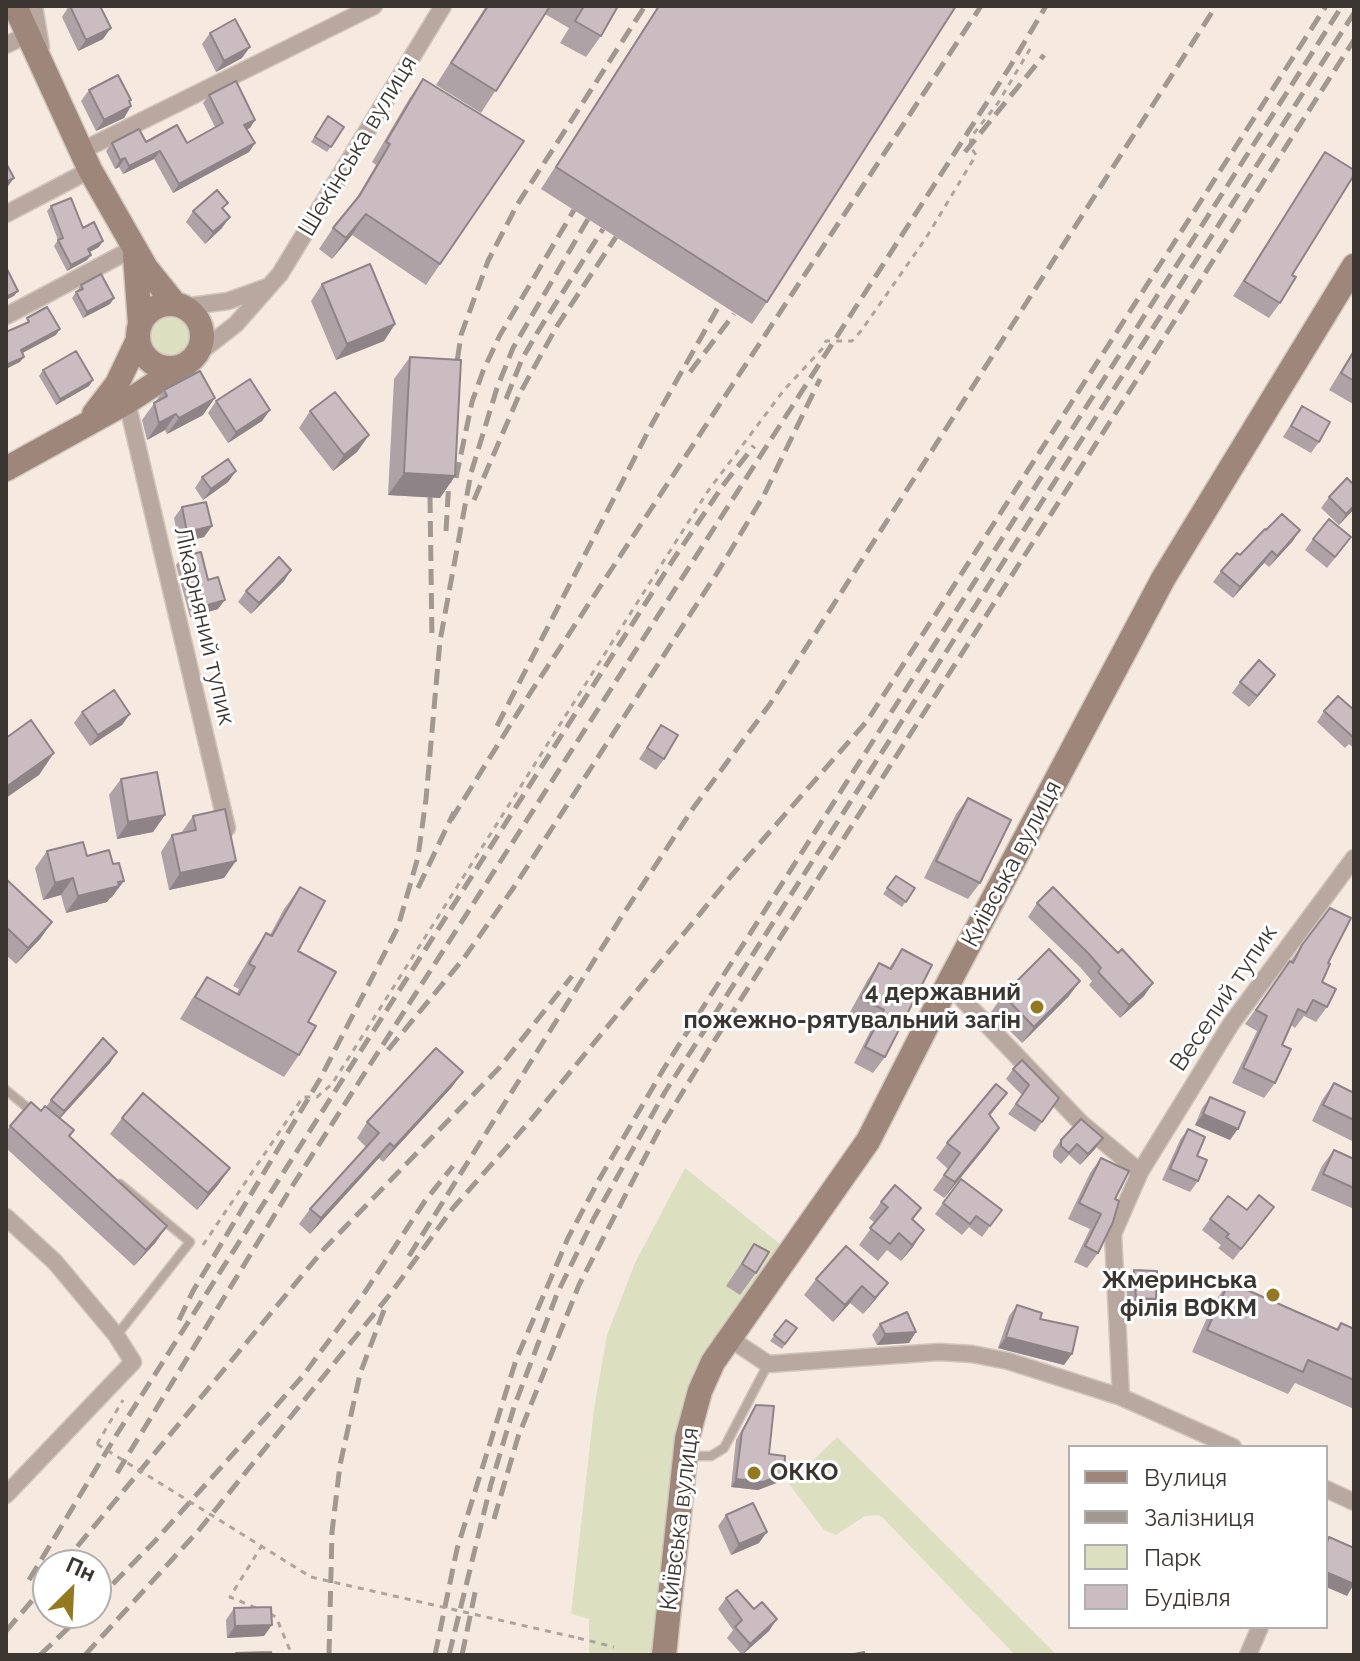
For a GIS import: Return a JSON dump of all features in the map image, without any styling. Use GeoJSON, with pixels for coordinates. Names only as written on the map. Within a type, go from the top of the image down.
{"type":"FeatureCollection","features":[{"type":"Feature","properties":{"kind":"street"},"geometry":{"type":"LineString","coordinates":[[15,6],[86,160],[134,248],[179,306],[200,324],[202,341],[188,361],[173,368],[157,366],[144,355],[139,331],[140,298],[134,248]]}},
{"type":"Feature","properties":{"kind":"street"},"geometry":{"type":"LineString","coordinates":[[34,6],[46,73]]}},
{"type":"Feature","properties":{"kind":"street"},"geometry":{"type":"LineString","coordinates":[[6,214],[86,160],[374,6]]}},
{"type":"Feature","properties":{"kind":"street","name":"Шекінська вулиця"},"geometry":{"type":"LineString","coordinates":[[6,469],[127,402],[236,324],[272,285],[443,6]]}},
{"type":"Feature","properties":{"kind":"street"},"geometry":{"type":"LineString","coordinates":[[6,45],[29,34]]}},
{"type":"Feature","properties":{"kind":"street"},"geometry":{"type":"LineString","coordinates":[[6,316],[134,248]]}},
{"type":"Feature","properties":{"kind":"street","name":"Київська вулиця"},"geometry":{"type":"LineString","coordinates":[[664,1655],[684,1456],[690,1422],[713,1362],[863,1149],[1163,579],[1352,274]]}},
{"type":"Feature","properties":{"kind":"street"},"geometry":{"type":"LineString","coordinates":[[139,331],[151,310],[166,304],[179,306],[228,301],[272,285]]}},
{"type":"Feature","properties":{"kind":"street","name":"Шекінська вулиця"},"geometry":{"type":"LineString","coordinates":[[87,422],[117,384],[139,331]]}},
{"type":"Feature","properties":{"kind":"street","name":"Лікарняний тупик"},"geometry":{"type":"LineString","coordinates":[[127,402],[231,846]]}},
{"type":"Feature","properties":{"kind":"street","name":"Веселий тупик"},"geometry":{"type":"LineString","coordinates":[[1121,1397],[1113,1234],[1140,1172],[1231,1024],[1354,858]]}},
{"type":"Feature","properties":{"kind":"street"},"geometry":{"type":"LineString","coordinates":[[948,984],[1081,1123],[1140,1172]]}},
{"type":"Feature","properties":{"kind":"street"},"geometry":{"type":"LineString","coordinates":[[6,1495],[133,1362],[116,1335],[55,1262],[7,1218]]}},
{"type":"Feature","properties":{"kind":"street"},"geometry":{"type":"LineString","coordinates":[[729,1338],[768,1364],[939,1352],[1008,1361],[1121,1397],[1229,1445]]}},
{"type":"Feature","properties":{"kind":"street"},"geometry":{"type":"LineString","coordinates":[[1328,1490],[1354,1502]]}},
{"type":"Feature","properties":{"kind":"street"},"geometry":{"type":"LineString","coordinates":[[1248,1655],[1259,1629]]}},
{"type":"Feature","properties":{"kind":"lane"},"geometry":{"type":"LineString","coordinates":[[6,1090],[43,1120]]}},
{"type":"Feature","properties":{"kind":"lane"},"geometry":{"type":"LineString","coordinates":[[116,1335],[190,1242],[117,1181]]}},
{"type":"Feature","properties":{"kind":"lane"},"geometry":{"type":"LineString","coordinates":[[684,1456],[711,1456],[724,1448],[768,1364]]}},
{"type":"Feature","properties":{"kind":"path"},"geometry":{"type":"LineString","coordinates":[[203,1245],[303,1097],[317,1097],[332,1084],[708,491],[784,390],[826,341],[852,341],[861,331],[926,238],[976,155],[970,146],[971,137],[998,103],[1030,49]]}},
{"type":"Feature","properties":{"kind":"path"},"geometry":{"type":"LineString","coordinates":[[125,1396],[97,1444],[311,1577],[614,1647]]}},
{"type":"Feature","properties":{"kind":"path"},"geometry":{"type":"LineString","coordinates":[[261,1547],[230,1597],[276,1617],[292,1655]]}},
{"type":"Feature","properties":{"kind":"green space"},"geometry":{"type":"Polygon","coordinates":[[[170,314],[186,320],[192,336],[186,352],[170,358],[154,352],[148,336],[154,320],[170,314]]]}},
{"type":"Feature","properties":{"kind":"green space"},"geometry":{"type":"Polygon","coordinates":[[[685,1168],[790,1252],[700,1391],[664,1655],[589,1655],[589,1619],[571,1614],[594,1409],[607,1335],[635,1263],[685,1168]]]}},
{"type":"Feature","properties":{"kind":"green space"},"geometry":{"type":"Polygon","coordinates":[[[837,1437],[1057,1655],[1015,1655],[878,1515],[865,1516],[836,1535],[824,1530],[789,1484],[837,1437]]]}},
{"type":"Feature","properties":{"kind":"building"},"geometry":{"type":"Polygon","coordinates":[[[70,6],[100,6],[111,28],[86,40],[70,6]]]}},
{"type":"Feature","properties":{"kind":"building"},"geometry":{"type":"Polygon","coordinates":[[[488,6],[550,6],[496,91],[451,63],[488,6]]]}},
{"type":"Feature","properties":{"kind":"building"},"geometry":{"type":"Polygon","coordinates":[[[584,6],[618,6],[601,36],[575,21],[584,6]]]}},
{"type":"Feature","properties":{"kind":"building"},"geometry":{"type":"Polygon","coordinates":[[[659,6],[956,6],[767,302],[556,167],[659,6]]]}},
{"type":"Feature","properties":{"kind":"building"},"geometry":{"type":"Polygon","coordinates":[[[235,19],[250,47],[224,61],[210,33],[235,19]]]}},
{"type":"Feature","properties":{"kind":"building"},"geometry":{"type":"Polygon","coordinates":[[[118,75],[131,106],[104,120],[89,90],[118,75]]]}},
{"type":"Feature","properties":{"kind":"building"},"geometry":{"type":"Polygon","coordinates":[[[423,79],[524,141],[440,264],[366,214],[346,238],[333,228],[360,195],[390,144],[386,142],[423,79]]]}},
{"type":"Feature","properties":{"kind":"building"},"geometry":{"type":"Polygon","coordinates":[[[236,81],[255,120],[244,125],[255,143],[179,184],[160,151],[129,166],[125,158],[120,160],[112,143],[139,129],[146,142],[177,125],[187,143],[223,123],[209,95],[236,81]]]}},
{"type":"Feature","properties":{"kind":"building"},"geometry":{"type":"Polygon","coordinates":[[[328,116],[344,127],[331,147],[315,137],[328,116]]]}},
{"type":"Feature","properties":{"kind":"building"},"geometry":{"type":"Polygon","coordinates":[[[1325,152],[1354,170],[1354,175],[1292,275],[1296,277],[1280,303],[1244,281],[1325,152]]]}},
{"type":"Feature","properties":{"kind":"building"},"geometry":{"type":"Polygon","coordinates":[[[6,163],[14,178],[6,182],[6,163]]]}},
{"type":"Feature","properties":{"kind":"building"},"geometry":{"type":"Polygon","coordinates":[[[217,190],[228,203],[222,208],[230,217],[213,232],[193,211],[217,190]]]}},
{"type":"Feature","properties":{"kind":"building"},"geometry":{"type":"Polygon","coordinates":[[[71,198],[83,228],[94,222],[103,241],[88,249],[91,255],[71,265],[58,240],[63,238],[51,206],[71,198]]]}},
{"type":"Feature","properties":{"kind":"building"},"geometry":{"type":"Polygon","coordinates":[[[370,264],[395,324],[347,344],[322,284],[370,264]]]}},
{"type":"Feature","properties":{"kind":"building"},"geometry":{"type":"Polygon","coordinates":[[[6,267],[18,291],[6,297],[6,267]]]}},
{"type":"Feature","properties":{"kind":"building"},"geometry":{"type":"Polygon","coordinates":[[[101,274],[114,298],[87,312],[76,292],[83,289],[81,285],[101,274]]]}},
{"type":"Feature","properties":{"kind":"building"},"geometry":{"type":"Polygon","coordinates":[[[47,307],[60,329],[21,350],[24,357],[6,365],[6,332],[29,322],[27,318],[47,307]]]}},
{"type":"Feature","properties":{"kind":"building"},"geometry":{"type":"Polygon","coordinates":[[[76,351],[93,380],[60,399],[43,370],[76,351]]]}},
{"type":"Feature","properties":{"kind":"building"},"geometry":{"type":"Polygon","coordinates":[[[1354,351],[1354,381],[1341,373],[1354,351]]]}},
{"type":"Feature","properties":{"kind":"building"},"geometry":{"type":"Polygon","coordinates":[[[410,357],[461,360],[455,476],[404,473],[410,357]]]}},
{"type":"Feature","properties":{"kind":"building"},"geometry":{"type":"Polygon","coordinates":[[[200,371],[215,398],[179,418],[176,414],[159,423],[154,403],[167,396],[164,390],[200,371]]]}},
{"type":"Feature","properties":{"kind":"building"},"geometry":{"type":"Polygon","coordinates":[[[250,379],[270,410],[236,432],[216,401],[250,379]]]}},
{"type":"Feature","properties":{"kind":"building"},"geometry":{"type":"Polygon","coordinates":[[[335,392],[369,435],[344,455],[310,411],[335,392]]]}},
{"type":"Feature","properties":{"kind":"building"},"geometry":{"type":"Polygon","coordinates":[[[1302,406],[1330,422],[1319,442],[1291,426],[1302,406]]]}},
{"type":"Feature","properties":{"kind":"building"},"geometry":{"type":"Polygon","coordinates":[[[228,459],[236,471],[211,489],[202,477],[228,459]]]}},
{"type":"Feature","properties":{"kind":"building"},"geometry":{"type":"Polygon","coordinates":[[[1347,478],[1354,485],[1354,506],[1346,514],[1329,497],[1347,478]]]}},
{"type":"Feature","properties":{"kind":"building"},"geometry":{"type":"Polygon","coordinates":[[[206,502],[212,526],[187,532],[182,507],[206,502]]]}},
{"type":"Feature","properties":{"kind":"building"},"geometry":{"type":"Polygon","coordinates":[[[1282,514],[1300,530],[1277,556],[1272,551],[1240,587],[1221,571],[1282,514]]]}},
{"type":"Feature","properties":{"kind":"building"},"geometry":{"type":"Polygon","coordinates":[[[1329,519],[1351,537],[1335,557],[1313,539],[1329,519]]]}},
{"type":"Feature","properties":{"kind":"building"},"geometry":{"type":"Polygon","coordinates":[[[201,552],[208,580],[218,577],[225,600],[197,608],[183,556],[201,552]]]}},
{"type":"Feature","properties":{"kind":"building"},"geometry":{"type":"Polygon","coordinates":[[[279,557],[291,570],[259,603],[246,591],[279,557]]]}},
{"type":"Feature","properties":{"kind":"building"},"geometry":{"type":"Polygon","coordinates":[[[1259,660],[1275,675],[1257,696],[1240,682],[1259,660]]]}},
{"type":"Feature","properties":{"kind":"building"},"geometry":{"type":"Polygon","coordinates":[[[114,690],[130,714],[98,735],[82,712],[114,690]]]}},
{"type":"Feature","properties":{"kind":"building"},"geometry":{"type":"Polygon","coordinates":[[[1338,696],[1354,710],[1353,737],[1324,711],[1338,696]]]}},
{"type":"Feature","properties":{"kind":"building"},"geometry":{"type":"Polygon","coordinates":[[[31,720],[54,753],[6,787],[6,738],[31,720]]]}},
{"type":"Feature","properties":{"kind":"building"},"geometry":{"type":"Polygon","coordinates":[[[661,725],[678,735],[664,759],[647,748],[661,725]]]}},
{"type":"Feature","properties":{"kind":"building"},"geometry":{"type":"Polygon","coordinates":[[[157,772],[165,815],[128,822],[121,779],[157,772]]]}},
{"type":"Feature","properties":{"kind":"building"},"geometry":{"type":"Polygon","coordinates":[[[968,798],[1011,820],[980,883],[936,861],[968,798]]]}},
{"type":"Feature","properties":{"kind":"building"},"geometry":{"type":"Polygon","coordinates":[[[225,809],[236,861],[180,873],[172,835],[196,830],[193,816],[225,809]]]}},
{"type":"Feature","properties":{"kind":"building"},"geometry":{"type":"Polygon","coordinates":[[[83,842],[87,856],[109,850],[113,864],[119,863],[124,881],[118,882],[119,886],[78,896],[73,878],[55,883],[47,851],[83,842]]]}},
{"type":"Feature","properties":{"kind":"building"},"geometry":{"type":"Polygon","coordinates":[[[896,876],[915,888],[906,902],[887,888],[896,876]]]}},
{"type":"Feature","properties":{"kind":"building"},"geometry":{"type":"Polygon","coordinates":[[[6,879],[52,922],[28,948],[6,927],[6,879]]]}},
{"type":"Feature","properties":{"kind":"building"},"geometry":{"type":"Polygon","coordinates":[[[300,887],[325,901],[298,951],[336,972],[308,1022],[316,1026],[299,1055],[195,997],[207,977],[239,995],[255,967],[249,964],[266,933],[272,936],[300,887]]]}},
{"type":"Feature","properties":{"kind":"building"},"geometry":{"type":"Polygon","coordinates":[[[1053,887],[1118,953],[1122,949],[1153,983],[1129,1005],[1098,972],[1101,968],[1089,954],[1037,903],[1053,887]]]}},
{"type":"Feature","properties":{"kind":"building"},"geometry":{"type":"Polygon","coordinates":[[[1330,908],[1351,918],[1322,982],[1336,989],[1327,1007],[1313,1000],[1306,1013],[1298,1009],[1282,1045],[1291,1049],[1275,1083],[1243,1068],[1267,1016],[1256,1010],[1330,908]]]}},
{"type":"Feature","properties":{"kind":"building"},"geometry":{"type":"Polygon","coordinates":[[[902,949],[932,965],[885,1057],[865,1047],[884,1010],[861,998],[879,963],[891,969],[902,949]]]}},
{"type":"Feature","properties":{"kind":"building"},"geometry":{"type":"Polygon","coordinates":[[[1049,949],[1080,981],[1034,1027],[1003,995],[1049,949]]]}},
{"type":"Feature","properties":{"kind":"building"},"geometry":{"type":"Polygon","coordinates":[[[103,1038],[117,1052],[64,1111],[51,1100],[103,1038]]]}},
{"type":"Feature","properties":{"kind":"building"},"geometry":{"type":"Polygon","coordinates":[[[436,1048],[463,1072],[394,1147],[390,1143],[321,1218],[310,1209],[379,1133],[367,1122],[436,1048]]]}},
{"type":"Feature","properties":{"kind":"building"},"geometry":{"type":"Polygon","coordinates":[[[1022,1060],[1059,1098],[1042,1122],[1016,1104],[1029,1085],[1013,1069],[1022,1060]]]}},
{"type":"Feature","properties":{"kind":"building"},"geometry":{"type":"Polygon","coordinates":[[[1334,1083],[1354,1093],[1354,1120],[1323,1105],[1334,1083]]]}},
{"type":"Feature","properties":{"kind":"building"},"geometry":{"type":"Polygon","coordinates":[[[996,1084],[1007,1093],[989,1114],[999,1128],[955,1182],[944,1175],[960,1153],[947,1143],[996,1084]]]}},
{"type":"Feature","properties":{"kind":"building"},"geometry":{"type":"Polygon","coordinates":[[[143,1093],[230,1168],[208,1193],[122,1118],[143,1093]]]}},
{"type":"Feature","properties":{"kind":"building"},"geometry":{"type":"Polygon","coordinates":[[[1210,1097],[1245,1112],[1238,1129],[1203,1114],[1210,1097]]]}},
{"type":"Feature","properties":{"kind":"building"},"geometry":{"type":"Polygon","coordinates":[[[31,1102],[41,1111],[45,1106],[74,1130],[69,1136],[167,1226],[146,1250],[10,1126],[31,1102]]]}},
{"type":"Feature","properties":{"kind":"building"},"geometry":{"type":"Polygon","coordinates":[[[1081,1119],[1103,1138],[1088,1154],[1077,1144],[1069,1153],[1061,1146],[1061,1140],[1081,1119]]]}},
{"type":"Feature","properties":{"kind":"building"},"geometry":{"type":"Polygon","coordinates":[[[1188,1129],[1205,1137],[1197,1156],[1207,1160],[1198,1181],[1170,1169],[1188,1129]]]}},
{"type":"Feature","properties":{"kind":"building"},"geometry":{"type":"Polygon","coordinates":[[[1334,1150],[1354,1159],[1354,1188],[1323,1174],[1334,1150]]]}},
{"type":"Feature","properties":{"kind":"building"},"geometry":{"type":"Polygon","coordinates":[[[1101,1158],[1129,1171],[1115,1199],[1119,1201],[1113,1222],[1098,1253],[1085,1246],[1101,1214],[1079,1203],[1101,1158]]]}},
{"type":"Feature","properties":{"kind":"building"},"geometry":{"type":"Polygon","coordinates":[[[961,1179],[1002,1210],[990,1226],[976,1216],[970,1224],[943,1203],[961,1179]]]}},
{"type":"Feature","properties":{"kind":"building"},"geometry":{"type":"Polygon","coordinates":[[[895,1185],[921,1208],[912,1219],[924,1230],[912,1245],[899,1233],[890,1244],[870,1228],[888,1207],[881,1202],[895,1185]]]}},
{"type":"Feature","properties":{"kind":"building"},"geometry":{"type":"Polygon","coordinates":[[[1259,1195],[1274,1207],[1241,1249],[1226,1237],[1229,1234],[1210,1219],[1228,1196],[1247,1210],[1259,1195]]]}},
{"type":"Feature","properties":{"kind":"building"},"geometry":{"type":"Polygon","coordinates":[[[754,1244],[769,1252],[756,1273],[742,1264],[754,1244]]]}},
{"type":"Feature","properties":{"kind":"building"},"geometry":{"type":"Polygon","coordinates":[[[846,1246],[888,1283],[875,1298],[862,1286],[845,1305],[816,1279],[846,1246]]]}},
{"type":"Feature","properties":{"kind":"building"},"geometry":{"type":"Polygon","coordinates":[[[1134,1270],[1157,1271],[1156,1299],[1136,1298],[1134,1270]]]}},
{"type":"Feature","properties":{"kind":"building"},"geometry":{"type":"Polygon","coordinates":[[[1229,1282],[1338,1330],[1341,1323],[1354,1329],[1354,1380],[1308,1360],[1303,1372],[1207,1330],[1229,1282]]]}},
{"type":"Feature","properties":{"kind":"building"},"geometry":{"type":"Polygon","coordinates":[[[1017,1305],[1042,1313],[1040,1319],[1078,1327],[1072,1354],[1006,1337],[1017,1305]]]}},
{"type":"Feature","properties":{"kind":"building"},"geometry":{"type":"Polygon","coordinates":[[[907,1312],[916,1332],[885,1334],[880,1324],[907,1312]]]}},
{"type":"Feature","properties":{"kind":"building"},"geometry":{"type":"Polygon","coordinates":[[[786,1320],[797,1328],[785,1344],[774,1335],[786,1320]]]}},
{"type":"Feature","properties":{"kind":"building"},"geometry":{"type":"Polygon","coordinates":[[[756,1405],[774,1406],[769,1454],[785,1456],[784,1474],[763,1482],[736,1479],[742,1432],[756,1405]]]}},
{"type":"Feature","properties":{"kind":"building"},"geometry":{"type":"Polygon","coordinates":[[[753,1503],[767,1532],[739,1544],[726,1515],[753,1503]]]}},
{"type":"Feature","properties":{"kind":"building"},"geometry":{"type":"Polygon","coordinates":[[[1329,1537],[1354,1548],[1354,1584],[1328,1573],[1329,1537]]]}},
{"type":"Feature","properties":{"kind":"building"},"geometry":{"type":"Polygon","coordinates":[[[737,1590],[754,1609],[762,1602],[777,1619],[750,1644],[735,1627],[742,1620],[726,1598],[737,1590]]]}},
{"type":"Feature","properties":{"kind":"building"},"geometry":{"type":"Polygon","coordinates":[[[271,1607],[272,1625],[235,1626],[234,1608],[271,1607]]]}},
{"type":"Feature","properties":{"kind":"building"},"geometry":{"type":"Polygon","coordinates":[[[271,1652],[272,1655],[236,1655],[236,1653],[271,1652]]]}},
{"type":"Feature","properties":{"kind":"railway"},"geometry":{"type":"LineString","coordinates":[[454,383],[461,335],[488,261],[517,205],[645,6]]}},
{"type":"Feature","properties":{"kind":"railway"},"geometry":{"type":"LineString","coordinates":[[451,820],[527,698],[981,6]]}},
{"type":"Feature","properties":{"kind":"railway"},"geometry":{"type":"LineString","coordinates":[[117,1473],[291,1188],[1046,6]]}},
{"type":"Feature","properties":{"kind":"railway"},"geometry":{"type":"LineString","coordinates":[[409,1256],[622,916],[694,807],[770,704],[1216,6]]}},
{"type":"Feature","properties":{"kind":"railway"},"geometry":{"type":"LineString","coordinates":[[85,1655],[199,1530],[391,1293],[453,1208],[530,1121],[731,876],[867,721],[1326,6]]}},
{"type":"Feature","properties":{"kind":"railway"},"geometry":{"type":"LineString","coordinates":[[435,1655],[457,1549],[516,1360],[568,1238],[600,1178],[663,1070],[1342,6]]}},
{"type":"Feature","properties":{"kind":"railway"},"geometry":{"type":"LineString","coordinates":[[449,1655],[491,1484],[514,1407],[557,1294],[594,1218],[665,1092],[1354,13]]}},
{"type":"Feature","properties":{"kind":"railway"},"geometry":{"type":"LineString","coordinates":[[494,1519],[518,1437],[579,1285],[658,1132],[1354,40]]}},
{"type":"Feature","properties":{"kind":"railway"},"geometry":{"type":"LineString","coordinates":[[965,152],[1044,55]]}},
{"type":"Feature","properties":{"kind":"railway"},"geometry":{"type":"LineString","coordinates":[[456,478],[472,402],[483,371],[500,335],[574,210]]}},
{"type":"Feature","properties":{"kind":"railway"},"geometry":{"type":"LineString","coordinates":[[179,1320],[193,1291],[320,1079],[398,927],[418,857],[440,641],[471,473],[497,388],[513,348],[588,219]]}},
{"type":"Feature","properties":{"kind":"railway"},"geometry":{"type":"LineString","coordinates":[[506,399],[522,359],[603,229]]}},
{"type":"Feature","properties":{"kind":"railway"},"geometry":{"type":"LineString","coordinates":[[474,500],[520,393],[557,326],[616,237]]}},
{"type":"Feature","properties":{"kind":"railway"},"geometry":{"type":"LineString","coordinates":[[497,726],[652,424],[720,304]]}},
{"type":"Feature","properties":{"kind":"railway"},"geometry":{"type":"LineString","coordinates":[[690,372],[734,314]]}},
{"type":"Feature","properties":{"kind":"railway"},"geometry":{"type":"LineString","coordinates":[[388,1050],[464,958],[514,887],[717,573],[764,495],[820,379]]}},
{"type":"Feature","properties":{"kind":"railway"},"geometry":{"type":"LineString","coordinates":[[29,1580],[117,1434],[673,560],[724,484],[754,446]]}},
{"type":"Feature","properties":{"kind":"railway"},"geometry":{"type":"LineString","coordinates":[[446,531],[450,463]]}},
{"type":"Feature","properties":{"kind":"railway"},"geometry":{"type":"LineString","coordinates":[[430,497],[432,641]]}},
{"type":"Feature","properties":{"kind":"railway"},"geometry":{"type":"LineString","coordinates":[[418,888],[454,812]]}},
{"type":"Feature","properties":{"kind":"railway"},"geometry":{"type":"LineString","coordinates":[[75,1549],[324,1249],[500,1067],[572,976]]}},
{"type":"Feature","properties":{"kind":"railway"},"geometry":{"type":"LineString","coordinates":[[112,1585],[302,1377],[365,1292],[425,1201],[453,1166]]}},
{"type":"Feature","properties":{"kind":"railway"},"geometry":{"type":"LineString","coordinates":[[329,1655],[332,1532],[340,1465],[360,1374],[384,1310]]}},
{"type":"Feature","properties":{"kind":"railway"},"geometry":{"type":"LineString","coordinates":[[462,1655],[476,1588]]}},
{"type":"Feature","properties":{"kind":"railway"},"geometry":{"type":"LineString","coordinates":[[6,1631],[32,1601]]}},
{"type":"Feature","properties":{"kind":"railway"},"geometry":{"type":"LineString","coordinates":[[40,1655],[67,1629]]}},
{"type":"Feature","properties":{"kind":"place","name":"4 державний пожежно-рятувальний загін"},"geometry":{"type":"Point","coordinates":[1037,1007]}},
{"type":"Feature","properties":{"kind":"place","name":"Жмеринська філія ВФКМ"},"geometry":{"type":"Point","coordinates":[1273,1295]}},
{"type":"Feature","properties":{"kind":"place","name":"ОККО"},"geometry":{"type":"Point","coordinates":[754,1473]}}]}
